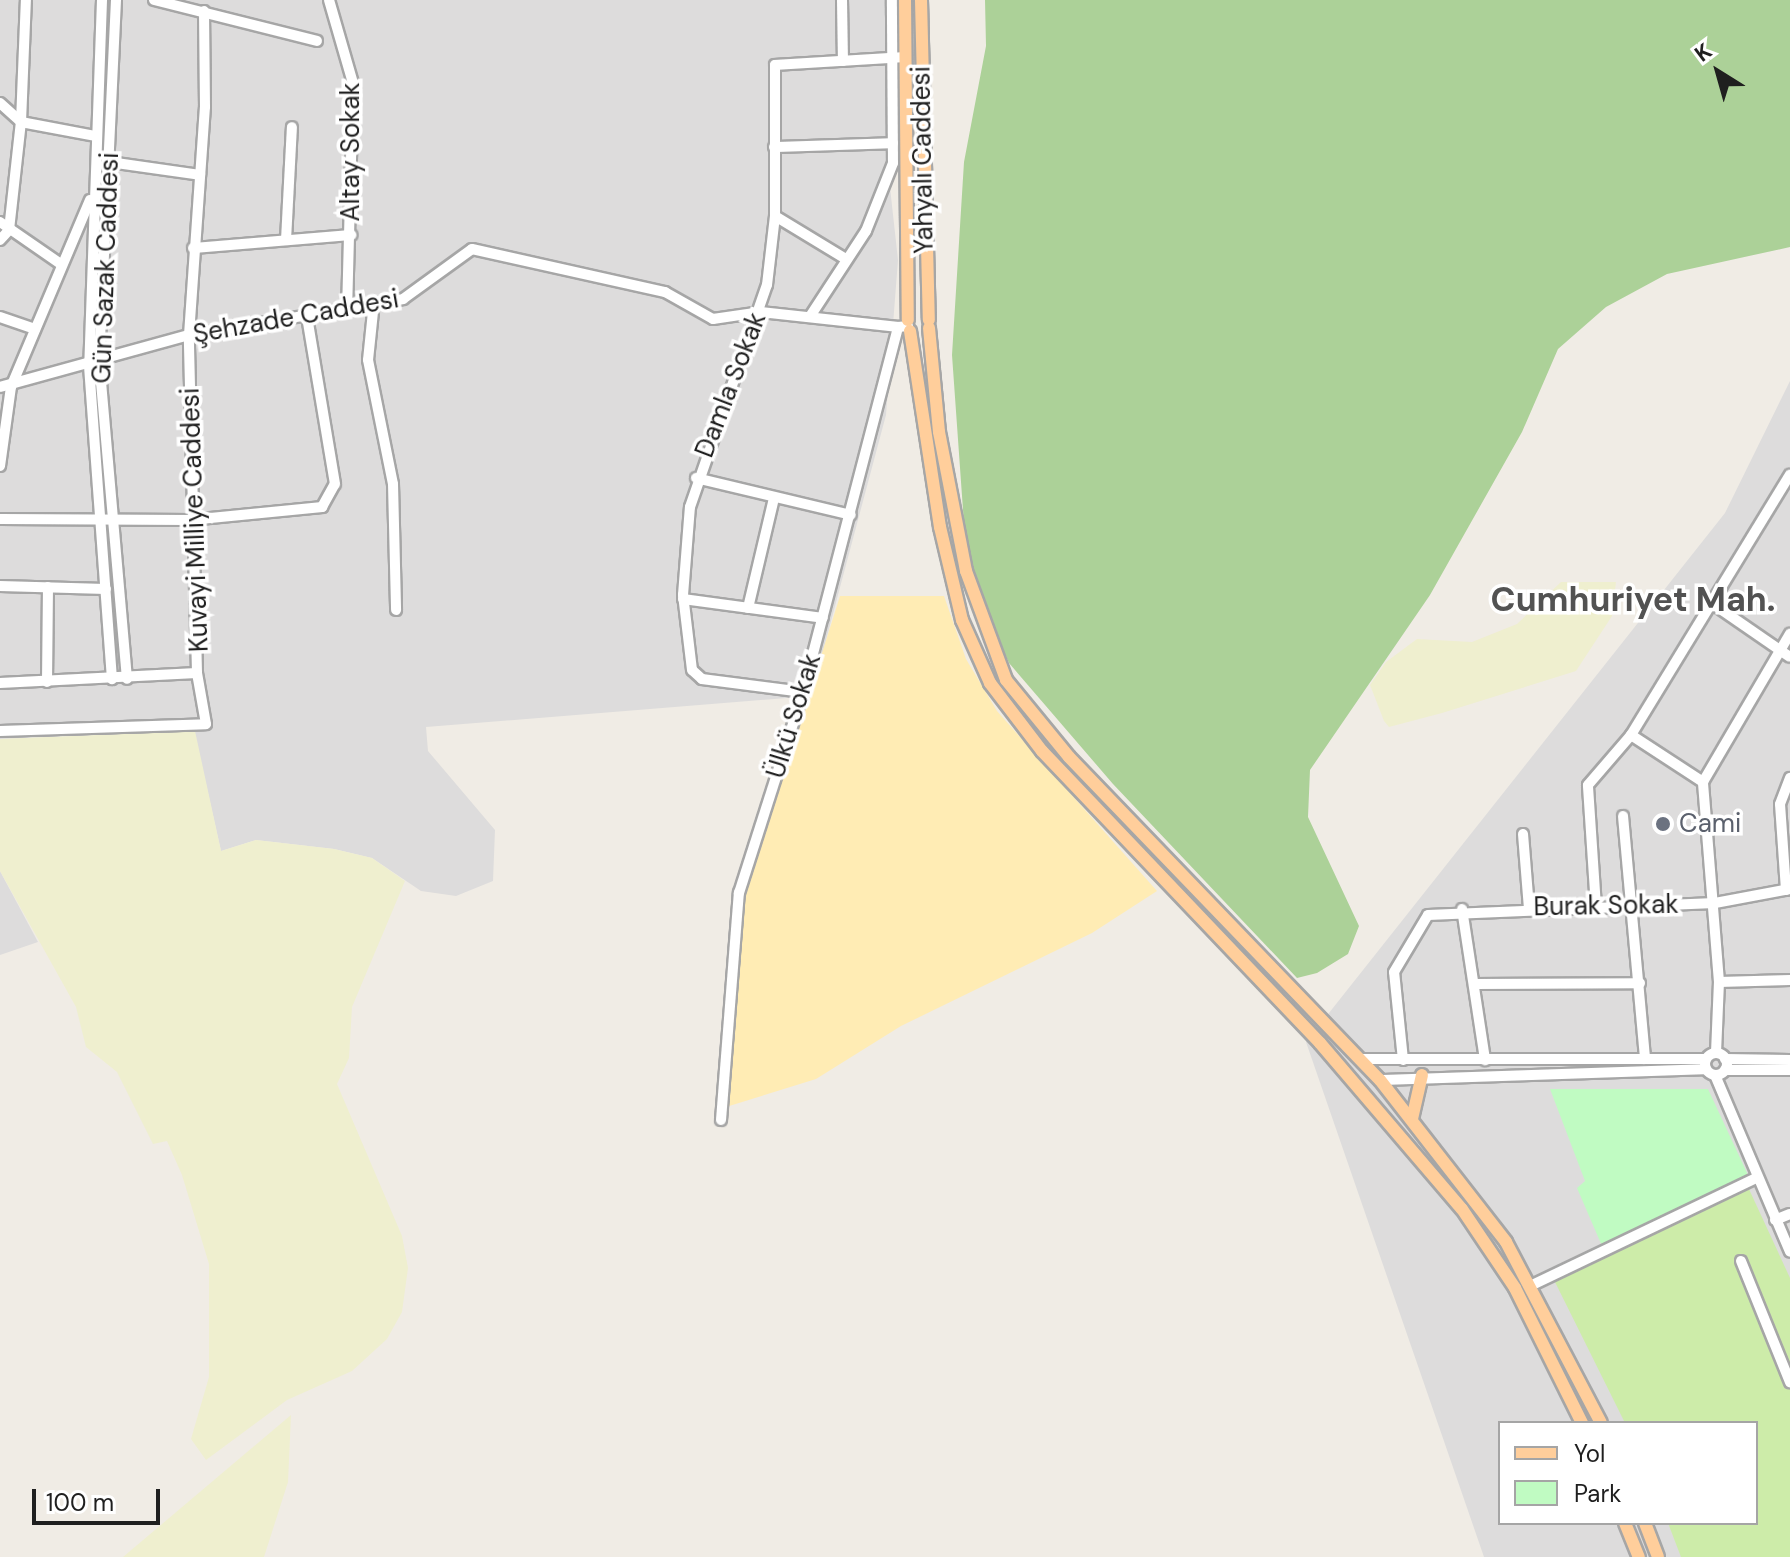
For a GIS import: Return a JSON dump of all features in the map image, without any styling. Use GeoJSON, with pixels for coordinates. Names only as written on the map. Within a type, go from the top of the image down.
{"type":"FeatureCollection","features":[{"type":"Feature","properties":{"kind":"main road","name":"Yahyalı Caddesi"},"geometry":{"type":"LineString","coordinates":[[905,0],[899,57],[906,326],[940,527],[962,620],[990,683],[1042,751],[1346,1072],[1494,1254],[1581,1421]]}},
{"type":"Feature","properties":{"kind":"main road","name":"Yahyalı Caddesi"},"geometry":{"type":"LineString","coordinates":[[921,0],[929,324],[939,432],[966,571],[1006,680],[1062,750],[1362,1059],[1412,1119],[1532,1285],[1600,1421]]}},
{"type":"Feature","properties":{"kind":"main road"},"geometry":{"type":"LineString","coordinates":[[906,326],[920,313],[929,324]]}},
{"type":"Feature","properties":{"kind":"main road"},"geometry":{"type":"LineString","coordinates":[[906,326],[929,324]]}},
{"type":"Feature","properties":{"kind":"main road"},"geometry":{"type":"LineString","coordinates":[[1346,1072],[1362,1059]]}},
{"type":"Feature","properties":{"kind":"main road"},"geometry":{"type":"LineString","coordinates":[[1412,1119],[1422,1075]]}},
{"type":"Feature","properties":{"kind":"main road"},"geometry":{"type":"LineString","coordinates":[[1364,1093],[1380,1080]]}},
{"type":"Feature","properties":{"kind":"main road"},"geometry":{"type":"LineString","coordinates":[[1626,1525],[1639,1557]]}},
{"type":"Feature","properties":{"kind":"main road"},"geometry":{"type":"LineString","coordinates":[[1646,1525],[1658,1557]]}},
{"type":"Feature","properties":{"kind":"street"},"geometry":{"type":"LineString","coordinates":[[0,240],[9,230],[21,122],[26,0]]}},
{"type":"Feature","properties":{"kind":"street","name":"Gün Sazak Caddesi"},"geometry":{"type":"LineString","coordinates":[[102,0],[92,194],[89,366],[112,679]]}},
{"type":"Feature","properties":{"kind":"street","name":"Gün Sazak Caddesi"},"geometry":{"type":"LineString","coordinates":[[116,0],[99,359],[127,679]]}},
{"type":"Feature","properties":{"kind":"street"},"geometry":{"type":"LineString","coordinates":[[154,0],[317,41]]}},
{"type":"Feature","properties":{"kind":"street","name":"Altay Sokak"},"geometry":{"type":"LineString","coordinates":[[329,0],[353,83],[347,308]]}},
{"type":"Feature","properties":{"kind":"street"},"geometry":{"type":"LineString","coordinates":[[842,0],[843,61]]}},
{"type":"Feature","properties":{"kind":"street"},"geometry":{"type":"LineString","coordinates":[[811,315],[844,258],[866,231],[893,163],[899,57],[892,0]]}},
{"type":"Feature","properties":{"kind":"street","name":"Kuvayi Milliye Caddesi"},"geometry":{"type":"LineString","coordinates":[[0,731],[206,724],[197,673],[190,520],[189,335],[200,175],[204,11]]}},
{"type":"Feature","properties":{"kind":"street","name":"Damla Sokak"},"geometry":{"type":"LineString","coordinates":[[803,692],[697,676],[683,599],[696,478],[761,312],[775,216],[775,65],[899,57]]}},
{"type":"Feature","properties":{"kind":"street"},"geometry":{"type":"LineString","coordinates":[[0,103],[21,122],[95,136]]}},
{"type":"Feature","properties":{"kind":"street"},"geometry":{"type":"LineString","coordinates":[[286,240],[292,127]]}},
{"type":"Feature","properties":{"kind":"street"},"geometry":{"type":"LineString","coordinates":[[774,147],[893,143]]}},
{"type":"Feature","properties":{"kind":"street"},"geometry":{"type":"LineString","coordinates":[[109,162],[200,175]]}},
{"type":"Feature","properties":{"kind":"street"},"geometry":{"type":"LineString","coordinates":[[0,466],[5,387],[35,329],[92,194]]}},
{"type":"Feature","properties":{"kind":"street"},"geometry":{"type":"LineString","coordinates":[[775,216],[844,258]]}},
{"type":"Feature","properties":{"kind":"street"},"geometry":{"type":"LineString","coordinates":[[0,222],[62,265]]}},
{"type":"Feature","properties":{"kind":"street"},"geometry":{"type":"LineString","coordinates":[[193,248],[351,235]]}},
{"type":"Feature","properties":{"kind":"street","name":"Şehzade Caddesi"},"geometry":{"type":"LineString","coordinates":[[5,387],[89,366],[99,359],[189,335],[306,311],[347,308],[418,292],[457,255],[477,249],[665,292],[713,319],[761,312],[906,326]]}},
{"type":"Feature","properties":{"kind":"street"},"geometry":{"type":"LineString","coordinates":[[374,302],[369,371],[393,484],[396,610]]}},
{"type":"Feature","properties":{"kind":"street"},"geometry":{"type":"LineString","coordinates":[[0,519],[190,520],[312,512],[332,494],[306,311]]}},
{"type":"Feature","properties":{"kind":"street"},"geometry":{"type":"LineString","coordinates":[[0,317],[35,329]]}},
{"type":"Feature","properties":{"kind":"street","name":"Ülkü Sokak"},"geometry":{"type":"LineString","coordinates":[[721,1120],[739,893],[803,692],[906,326]]}},
{"type":"Feature","properties":{"kind":"street"},"geometry":{"type":"LineString","coordinates":[[1596,907],[1588,785],[1631,735],[1790,475]]}},
{"type":"Feature","properties":{"kind":"street"},"geometry":{"type":"LineString","coordinates":[[696,478],[851,515]]}},
{"type":"Feature","properties":{"kind":"street"},"geometry":{"type":"LineString","coordinates":[[748,608],[774,498]]}},
{"type":"Feature","properties":{"kind":"street"},"geometry":{"type":"LineString","coordinates":[[0,586],[106,589]]}},
{"type":"Feature","properties":{"kind":"street"},"geometry":{"type":"LineString","coordinates":[[47,682],[48,587]]}},
{"type":"Feature","properties":{"kind":"street"},"geometry":{"type":"LineString","coordinates":[[683,599],[823,618]]}},
{"type":"Feature","properties":{"kind":"street"},"geometry":{"type":"LineString","coordinates":[[1713,604],[1790,657]]}},
{"type":"Feature","properties":{"kind":"street"},"geometry":{"type":"LineString","coordinates":[[1790,634],[1703,782],[1719,982],[1716,1064],[1756,1178],[1790,1252]]}},
{"type":"Feature","properties":{"kind":"street"},"geometry":{"type":"LineString","coordinates":[[0,683],[127,679],[197,673]]}},
{"type":"Feature","properties":{"kind":"street"},"geometry":{"type":"LineString","coordinates":[[1631,735],[1703,782]]}},
{"type":"Feature","properties":{"kind":"street"},"geometry":{"type":"LineString","coordinates":[[1788,890],[1780,804],[1790,778]]}},
{"type":"Feature","properties":{"kind":"street"},"geometry":{"type":"LineString","coordinates":[[1623,816],[1635,907],[1645,1059]]}},
{"type":"Feature","properties":{"kind":"street"},"geometry":{"type":"LineString","coordinates":[[1523,834],[1529,908]]}},
{"type":"Feature","properties":{"kind":"street","name":"Burak Sokak"},"geometry":{"type":"LineString","coordinates":[[1403,1060],[1394,972],[1423,918],[1462,909],[1715,903],[1788,890]]}},
{"type":"Feature","properties":{"kind":"street"},"geometry":{"type":"LineString","coordinates":[[1462,909],[1485,1060]]}},
{"type":"Feature","properties":{"kind":"street"},"geometry":{"type":"LineString","coordinates":[[1719,982],[1790,980]]}},
{"type":"Feature","properties":{"kind":"street"},"geometry":{"type":"LineString","coordinates":[[1474,984],[1640,983]]}},
{"type":"Feature","properties":{"kind":"street"},"geometry":{"type":"LineString","coordinates":[[1362,1059],[1645,1059],[1790,1070]]}},
{"type":"Feature","properties":{"kind":"street"},"geometry":{"type":"LineString","coordinates":[[1380,1080],[1422,1075],[1790,1060]]}},
{"type":"Feature","properties":{"kind":"street"},"geometry":{"type":"LineString","coordinates":[[1532,1285],[1756,1178]]}},
{"type":"Feature","properties":{"kind":"street"},"geometry":{"type":"LineString","coordinates":[[1775,1220],[1790,1214]]}},
{"type":"Feature","properties":{"kind":"street"},"geometry":{"type":"LineString","coordinates":[[1741,1261],[1790,1382]]}},
{"type":"Feature","properties":{"kind":"shaded area"},"geometry":{"type":"Polygon","coordinates":[[[0,0],[887,0],[887,160],[898,260],[886,415],[811,696],[426,727],[428,751],[495,830],[493,881],[456,896],[421,891],[372,858],[334,849],[256,840],[221,851],[194,731],[0,739],[0,0]]]}},
{"type":"Feature","properties":{"kind":"shaded area"},"geometry":{"type":"Polygon","coordinates":[[[1790,381],[1790,1557],[1484,1557],[1306,1042],[1725,513],[1790,381]]]}},
{"type":"Feature","properties":{"kind":"shaded area"},"geometry":{"type":"Polygon","coordinates":[[[0,871],[38,942],[0,955],[0,871]]]}},
{"type":"Feature","properties":{"kind":"green space"},"geometry":{"type":"Polygon","coordinates":[[[985,0],[1790,0],[1790,247],[1667,274],[1606,307],[1558,349],[1522,432],[1430,595],[1310,770],[1308,817],[1359,926],[1348,954],[1317,973],[1297,978],[1113,784],[1009,663],[978,593],[966,552],[952,355],[964,162],[986,46],[985,0]]]}},
{"type":"Feature","properties":{"kind":"green space"},"geometry":{"type":"Polygon","coordinates":[[[1561,582],[1616,582],[1612,616],[1576,671],[1389,727],[1384,721],[1370,685],[1386,662],[1417,639],[1472,642],[1517,624],[1561,582]]]}},
{"type":"Feature","properties":{"kind":"green space"},"geometry":{"type":"Polygon","coordinates":[[[195,731],[221,851],[256,840],[334,849],[372,858],[405,881],[352,1007],[349,1058],[337,1084],[402,1236],[408,1268],[402,1312],[387,1339],[352,1371],[287,1400],[206,1460],[191,1439],[209,1377],[209,1264],[182,1175],[167,1141],[153,1144],[117,1072],[86,1047],[76,1007],[0,871],[0,739],[195,731]]]}},
{"type":"Feature","properties":{"kind":"green space"},"geometry":{"type":"Polygon","coordinates":[[[1550,1089],[1708,1089],[1748,1175],[1602,1246],[1577,1188],[1585,1181],[1550,1089]]]}},
{"type":"Feature","properties":{"kind":"green space"},"geometry":{"type":"Polygon","coordinates":[[[1748,1187],[1790,1278],[1790,1557],[1681,1557],[1669,1525],[1758,1525],[1758,1421],[1624,1421],[1555,1282],[1748,1187]]]}},
{"type":"Feature","properties":{"kind":"green space"},"geometry":{"type":"Polygon","coordinates":[[[291,1415],[288,1482],[264,1557],[123,1557],[291,1415]]]}},
{"type":"Feature","properties":{"kind":"sand"},"geometry":{"type":"Polygon","coordinates":[[[840,596],[944,596],[966,659],[997,711],[1157,891],[1092,933],[901,1026],[816,1079],[726,1107],[745,897],[840,596]]]}},
{"type":"Feature","properties":{"kind":"place","name":"Cami"},"geometry":{"type":"Point","coordinates":[1663,824]}},
{"type":"Feature","properties":{"kind":"district","name":"Cumhuriyet Mah."},"geometry":{"type":"Point","coordinates":[1633,600]}}]}
